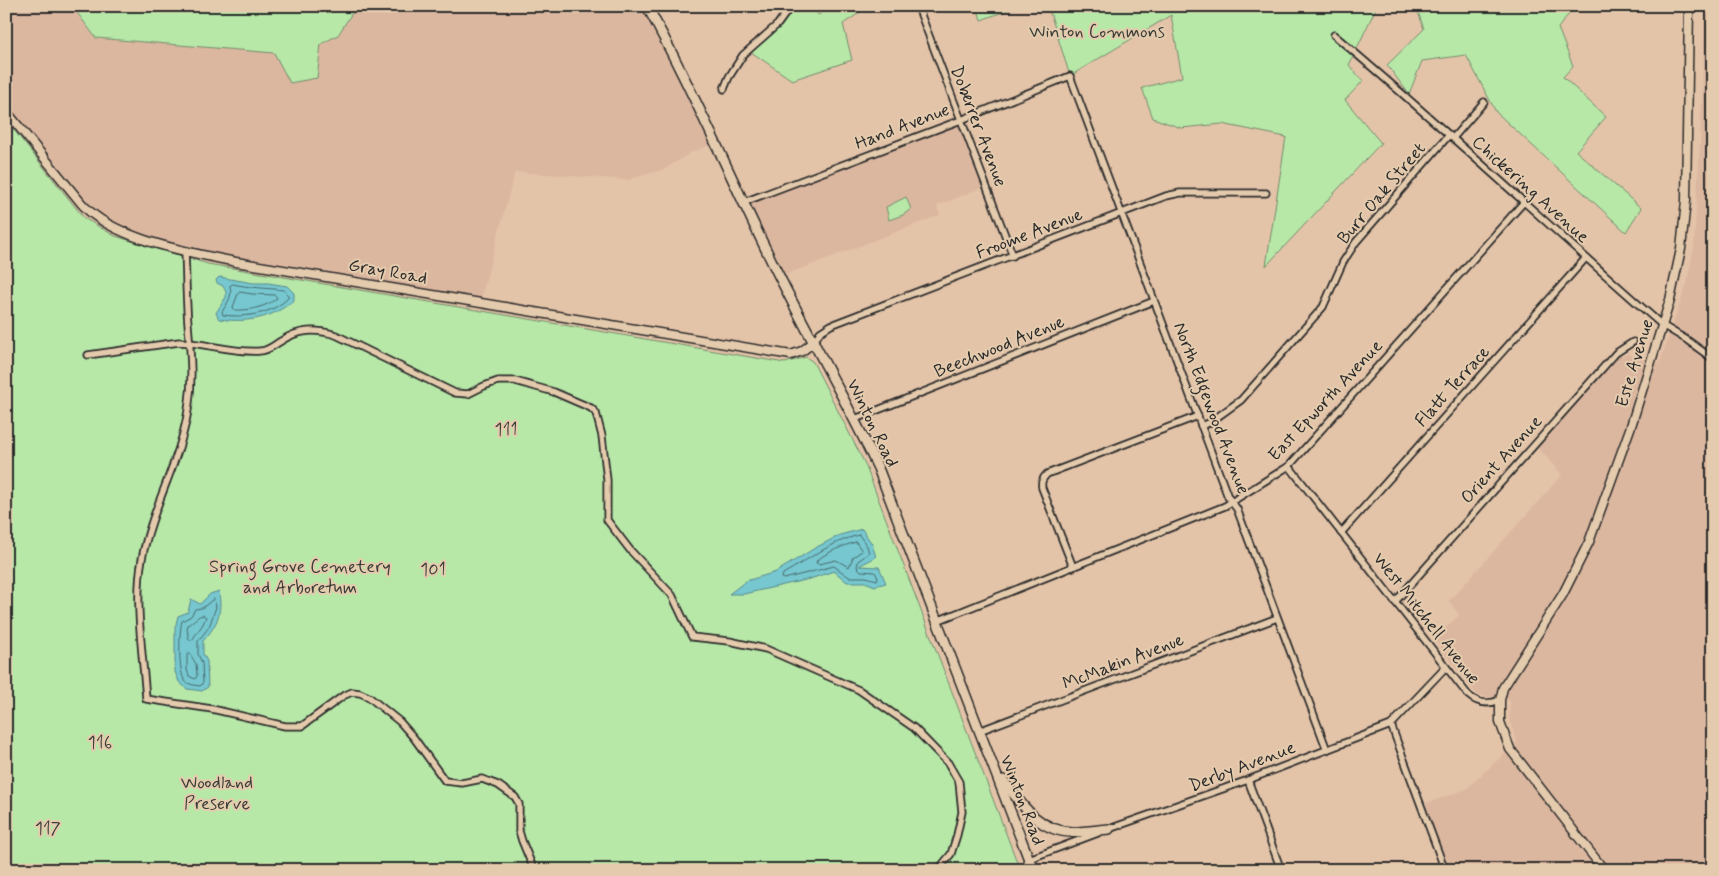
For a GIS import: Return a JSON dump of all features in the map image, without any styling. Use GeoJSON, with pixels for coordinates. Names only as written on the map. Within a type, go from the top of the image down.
{"type":"FeatureCollection","features":[{"type":"Feature","properties":{"kind":"main road","name":"Winton Road"},"geometry":{"type":"LineString","coordinates":[[647,6],[671,49],[777,272],[855,419],[878,468],[1033,870]]}},
{"type":"Feature","properties":{"kind":"main road"},"geometry":{"type":"LineString","coordinates":[[996,772],[1032,817],[1042,823],[1052,828],[1073,832],[1109,829]]}},
{"type":"Feature","properties":{"kind":"street"},"geometry":{"type":"LineString","coordinates":[[724,89],[743,55],[778,24],[791,6]]}},
{"type":"Feature","properties":{"kind":"street","name":"Este Avenue"},"geometry":{"type":"LineString","coordinates":[[1500,700],[1503,688],[1563,594],[1589,542],[1630,426],[1676,275],[1681,249],[1686,200],[1689,6]]}},
{"type":"Feature","properties":{"kind":"street","name":"Doberrer Avenue"},"geometry":{"type":"LineString","coordinates":[[918,7],[1013,256]]}},
{"type":"Feature","properties":{"kind":"street","name":"Chickering Avenue"},"geometry":{"type":"LineString","coordinates":[[1334,35],[1451,137],[1585,259],[1662,325],[1713,359]]}},
{"type":"Feature","properties":{"kind":"street","name":"Hand Avenue"},"geometry":{"type":"LineString","coordinates":[[744,202],[961,120],[1070,76]]}},
{"type":"Feature","properties":{"kind":"street","name":"North Edgewood Avenue"},"geometry":{"type":"LineString","coordinates":[[1070,76],[1228,497],[1237,508],[1327,750]]}},
{"type":"Feature","properties":{"kind":"street","name":"Burr Oak Street"},"geometry":{"type":"LineString","coordinates":[[1202,426],[1241,400],[1323,307],[1327,302],[1343,262],[1356,242],[1484,102]]}},
{"type":"Feature","properties":{"kind":"street","name":"Gray Road"},"geometry":{"type":"LineString","coordinates":[[6,111],[82,204],[96,218],[130,234],[185,251],[244,263],[791,355],[802,351],[814,342]]}},
{"type":"Feature","properties":{"kind":"street","name":"Froome Avenue"},"geometry":{"type":"LineString","coordinates":[[814,342],[820,332],[832,325],[1172,194],[1266,193]]}},
{"type":"Feature","properties":{"kind":"street","name":"East Epworth Avenue"},"geometry":{"type":"LineString","coordinates":[[937,621],[1232,503],[1289,466],[1523,203]]}},
{"type":"Feature","properties":{"kind":"street"},"geometry":{"type":"LineString","coordinates":[[185,251],[192,358],[190,402],[183,435],[150,523],[140,568],[138,585],[146,699],[212,709],[285,726],[302,726],[343,696],[352,692],[360,693],[369,697],[400,722],[445,781],[462,783],[482,779],[498,785],[515,797],[519,804],[519,831],[534,870]]}},
{"type":"Feature","properties":{"kind":"street","name":"Flatt Terrace"},"geometry":{"type":"LineString","coordinates":[[1341,533],[1585,259]]}},
{"type":"Feature","properties":{"kind":"street","name":"Beechwood Avenue"},"geometry":{"type":"LineString","coordinates":[[855,419],[1154,301]]}},
{"type":"Feature","properties":{"kind":"street"},"geometry":{"type":"LineString","coordinates":[[88,356],[179,342],[190,342],[244,351],[263,351],[302,331],[323,331],[336,335],[455,393],[468,394],[498,381],[515,381],[554,392],[591,408],[599,419],[602,436],[607,480],[607,520],[630,550],[672,595],[692,638],[729,641],[766,649],[859,690],[914,728],[948,762],[958,782],[962,812],[951,854],[938,870]]}},
{"type":"Feature","properties":{"kind":"street","name":"Orient Avenue"},"geometry":{"type":"LineString","coordinates":[[1395,602],[1616,352],[1633,342]]}},
{"type":"Feature","properties":{"kind":"street"},"geometry":{"type":"LineString","coordinates":[[1073,568],[1042,488],[1044,477],[1047,474],[1198,416]]}},
{"type":"Feature","properties":{"kind":"street","name":"West Mitchell Avenue"},"geometry":{"type":"LineString","coordinates":[[1289,466],[1468,695],[1476,701],[1486,703],[1500,700]]}},
{"type":"Feature","properties":{"kind":"street","name":"McMakin Avenue"},"geometry":{"type":"LineString","coordinates":[[979,731],[1277,618]]}},
{"type":"Feature","properties":{"kind":"street","name":"Derby Avenue"},"geometry":{"type":"LineString","coordinates":[[1029,859],[1248,780],[1391,725],[1446,667]]}},
{"type":"Feature","properties":{"kind":"street"},"geometry":{"type":"LineString","coordinates":[[1500,700],[1500,722],[1510,749],[1604,870]]}},
{"type":"Feature","properties":{"kind":"street"},"geometry":{"type":"LineString","coordinates":[[1391,725],[1445,870]]}},
{"type":"Feature","properties":{"kind":"street"},"geometry":{"type":"LineString","coordinates":[[1248,780],[1281,870]]}},
{"type":"Feature","properties":{"kind":"shaded area"},"geometry":{"type":"Polygon","coordinates":[[[6,6],[72,6],[96,38],[275,53],[321,44],[338,35],[352,13],[366,9],[369,6],[569,6],[586,10],[589,6],[647,6],[716,143],[692,152],[665,169],[628,180],[515,172],[480,302],[178,249],[96,218],[6,111],[6,6]]]}},
{"type":"Feature","properties":{"kind":"shaded area"},"geometry":{"type":"Polygon","coordinates":[[[1704,6],[1713,6],[1713,870],[1445,870],[1428,823],[1425,804],[1466,789],[1517,742],[1509,720],[1510,701],[1477,695],[1434,639],[1459,615],[1449,601],[1562,475],[1538,448],[1618,357],[1628,354],[1659,364],[1687,283],[1694,246],[1700,141],[1704,6]]]}},
{"type":"Feature","properties":{"kind":"shaded area"},"geometry":{"type":"Polygon","coordinates":[[[961,120],[986,186],[937,206],[940,215],[780,277],[744,202],[961,120]]]}},
{"type":"Feature","properties":{"kind":"green space"},"geometry":{"type":"Polygon","coordinates":[[[72,6],[369,6],[366,9],[352,13],[338,35],[321,44],[317,78],[290,83],[274,53],[96,38],[72,6]]]}},
{"type":"Feature","properties":{"kind":"green space"},"geometry":{"type":"Polygon","coordinates":[[[796,6],[806,6],[819,15],[827,6],[869,6],[843,24],[852,60],[792,80],[751,52],[777,30],[796,6]]]}},
{"type":"Feature","properties":{"kind":"green space"},"geometry":{"type":"Polygon","coordinates":[[[977,6],[1020,6],[981,20],[977,6]]]}},
{"type":"Feature","properties":{"kind":"green space","name":"Winton Commons"},"geometry":{"type":"Polygon","coordinates":[[[1048,6],[1377,6],[1349,65],[1363,81],[1345,100],[1381,143],[1266,266],[1286,137],[1222,124],[1181,128],[1153,118],[1142,88],[1182,77],[1171,15],[1070,76],[1048,6]]]}},
{"type":"Feature","properties":{"kind":"green space"},"geometry":{"type":"Polygon","coordinates":[[[1416,6],[1575,6],[1558,28],[1573,66],[1563,77],[1606,117],[1576,151],[1641,208],[1626,232],[1496,112],[1466,55],[1422,61],[1409,94],[1387,65],[1424,29],[1416,6]]]}},
{"type":"Feature","properties":{"kind":"green space","name":"Spring Grove Cemetery and Arboretum"},"geometry":{"type":"Polygon","coordinates":[[[6,120],[84,218],[115,236],[208,264],[785,363],[806,357],[813,362],[865,464],[1020,870],[6,870],[6,120]]]}},
{"type":"Feature","properties":{"kind":"green space"},"geometry":{"type":"Polygon","coordinates":[[[906,197],[911,209],[903,215],[889,220],[886,207],[906,197]]]}},
{"type":"Feature","properties":{"kind":"water"},"geometry":{"type":"Polygon","coordinates":[[[219,277],[287,286],[294,293],[294,300],[277,312],[259,318],[249,320],[219,319],[216,313],[226,297],[226,292],[223,286],[217,283],[216,280],[219,277]]]}},
{"type":"Feature","properties":{"kind":"water"},"geometry":{"type":"Polygon","coordinates":[[[862,529],[872,544],[876,557],[859,566],[879,567],[886,583],[875,586],[865,582],[847,582],[834,571],[810,579],[744,594],[729,594],[746,581],[776,572],[840,535],[862,529]]]}},
{"type":"Feature","properties":{"kind":"water"},"geometry":{"type":"Polygon","coordinates":[[[219,591],[220,606],[218,618],[203,641],[203,654],[207,661],[208,687],[202,691],[187,689],[179,682],[175,672],[175,628],[178,616],[188,612],[191,599],[200,604],[210,594],[219,591]]]}},
{"type":"Feature","properties":{"kind":"park label","name":"111"},"geometry":{"type":"Point","coordinates":[506,429]}},
{"type":"Feature","properties":{"kind":"park label","name":"101"},"geometry":{"type":"Point","coordinates":[433,569]}},
{"type":"Feature","properties":{"kind":"park label","name":"116"},"geometry":{"type":"Point","coordinates":[100,742]}},
{"type":"Feature","properties":{"kind":"park label","name":"Woodland Preserve"},"geometry":{"type":"Point","coordinates":[217,792]}},
{"type":"Feature","properties":{"kind":"park label","name":"117"},"geometry":{"type":"Point","coordinates":[48,828]}}]}
